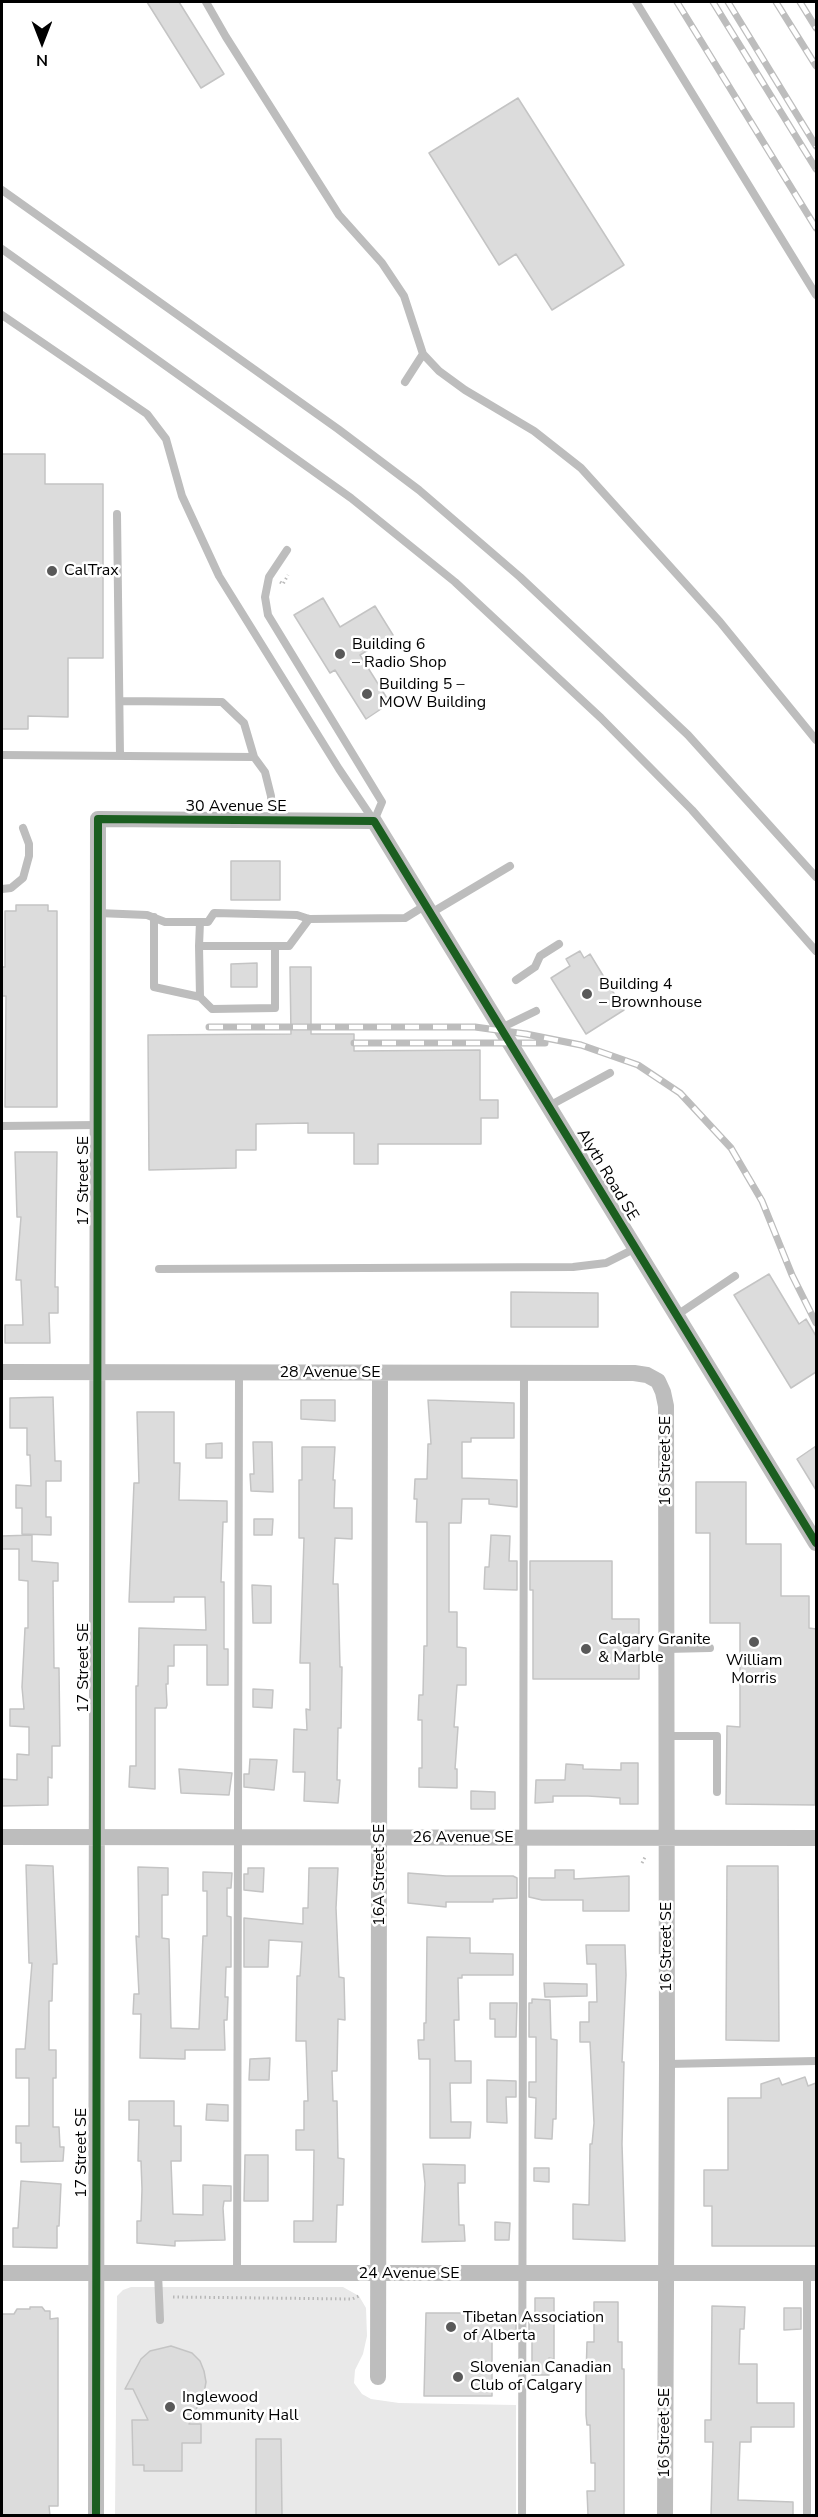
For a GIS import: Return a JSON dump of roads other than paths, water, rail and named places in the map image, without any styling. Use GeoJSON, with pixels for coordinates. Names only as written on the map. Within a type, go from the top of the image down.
{"type":"FeatureCollection","features":[{"type":"Feature","properties":{"kind":"street","name":"30 Avenue SE"},"geometry":{"type":"LineString","coordinates":[[98,819],[374,821]]}},
{"type":"Feature","properties":{"kind":"street","name":"17 Street SE"},"geometry":{"type":"LineString","coordinates":[[96,2516],[98,819]]}},
{"type":"Feature","properties":{"kind":"street","name":"Alyth Road SE"},"geometry":{"type":"LineString","coordinates":[[374,821],[816,1544]]}},
{"type":"Feature","properties":{"kind":"street","name":"28 Avenue SE"},"geometry":{"type":"LineString","coordinates":[[2,1372],[634,1373],[647,1375],[658,1381]]}},
{"type":"Feature","properties":{"kind":"street","name":"16A Street SE"},"geometry":{"type":"LineString","coordinates":[[378,2377],[380,1373]]}},
{"type":"Feature","properties":{"kind":"street","name":"16 Street SE"},"geometry":{"type":"LineString","coordinates":[[658,1381],[666,1406],[668,2064],[665,2516]]}},
{"type":"Feature","properties":{"kind":"street","name":"26 Avenue SE"},"geometry":{"type":"LineString","coordinates":[[2,1837],[816,1838]]}},
{"type":"Feature","properties":{"kind":"street","name":"24 Avenue SE"},"geometry":{"type":"LineString","coordinates":[[2,2273],[812,2273]]}},
{"type":"Feature","properties":{"kind":"lane"},"geometry":{"type":"LineString","coordinates":[[206,2],[226,38],[339,215],[382,263],[404,296],[423,354],[439,371],[465,390],[534,431],[581,468],[720,622],[816,740]]}},
{"type":"Feature","properties":{"kind":"lane"},"geometry":{"type":"LineString","coordinates":[[636,2],[816,295]]}},
{"type":"Feature","properties":{"kind":"lane"},"geometry":{"type":"LineString","coordinates":[[2,190],[338,429],[419,490],[520,577],[688,735],[816,877]]}},
{"type":"Feature","properties":{"kind":"lane"},"geometry":{"type":"LineString","coordinates":[[2,249],[351,498],[455,582],[601,718],[692,810],[816,951]]}},
{"type":"Feature","properties":{"kind":"lane"},"geometry":{"type":"LineString","coordinates":[[2,315],[147,414],[166,439],[182,496],[219,576],[374,821]]}},
{"type":"Feature","properties":{"kind":"lane"},"geometry":{"type":"LineString","coordinates":[[405,382],[423,354]]}},
{"type":"Feature","properties":{"kind":"lane"},"geometry":{"type":"LineString","coordinates":[[117,514],[120,756]]}},
{"type":"Feature","properties":{"kind":"lane"},"geometry":{"type":"LineString","coordinates":[[287,550],[269,577],[266,597],[268,615],[382,802],[374,821]]}},
{"type":"Feature","properties":{"kind":"lane"},"geometry":{"type":"LineString","coordinates":[[120,701],[222,702],[244,723],[254,757],[265,772],[271,796],[272,820]]}},
{"type":"Feature","properties":{"kind":"lane"},"geometry":{"type":"LineString","coordinates":[[2,755],[254,757]]}},
{"type":"Feature","properties":{"kind":"lane"},"geometry":{"type":"LineString","coordinates":[[2,889],[11,888],[23,878],[29,850],[23,828]]}},
{"type":"Feature","properties":{"kind":"lane"},"geometry":{"type":"LineString","coordinates":[[98,913],[147,915],[165,922],[208,922],[214,913],[297,915],[309,919],[405,918],[428,909],[510,866]]}},
{"type":"Feature","properties":{"kind":"lane"},"geometry":{"type":"LineString","coordinates":[[154,917],[154,987],[200,997],[212,1009],[275,1008],[275,946]]}},
{"type":"Feature","properties":{"kind":"lane"},"geometry":{"type":"LineString","coordinates":[[200,946],[289,946],[309,919]]}},
{"type":"Feature","properties":{"kind":"lane"},"geometry":{"type":"LineString","coordinates":[[200,922],[200,997]]}},
{"type":"Feature","properties":{"kind":"lane"},"geometry":{"type":"LineString","coordinates":[[516,980],[535,967],[540,956],[559,944]]}},
{"type":"Feature","properties":{"kind":"lane"},"geometry":{"type":"LineString","coordinates":[[501,1028],[536,1011]]}},
{"type":"Feature","properties":{"kind":"lane"},"geometry":{"type":"LineString","coordinates":[[549,1106],[610,1073]]}},
{"type":"Feature","properties":{"kind":"lane"},"geometry":{"type":"LineString","coordinates":[[2,1126],[97,1125]]}},
{"type":"Feature","properties":{"kind":"lane"},"geometry":{"type":"LineString","coordinates":[[159,1269],[573,1267],[606,1263],[636,1248]]}},
{"type":"Feature","properties":{"kind":"lane"},"geometry":{"type":"LineString","coordinates":[[677,1315],[735,1276]]}},
{"type":"Feature","properties":{"kind":"lane"},"geometry":{"type":"LineString","coordinates":[[237,2273],[239,1373]]}},
{"type":"Feature","properties":{"kind":"lane"},"geometry":{"type":"LineString","coordinates":[[522,2516],[524,1373]]}},
{"type":"Feature","properties":{"kind":"lane"},"geometry":{"type":"LineString","coordinates":[[666,1649],[710,1648]]}},
{"type":"Feature","properties":{"kind":"lane"},"geometry":{"type":"LineString","coordinates":[[666,1736],[717,1736],[717,1792]]}},
{"type":"Feature","properties":{"kind":"lane"},"geometry":{"type":"LineString","coordinates":[[668,2064],[816,2061]]}},
{"type":"Feature","properties":{"kind":"lane"},"geometry":{"type":"LineString","coordinates":[[158,2273],[159,2320]]}},
{"type":"Feature","properties":{"kind":"lane"},"geometry":{"type":"LineString","coordinates":[[807,2516],[812,2394],[812,2273]]}},
{"type":"Feature","properties":{"kind":"railway"},"geometry":{"type":"LineString","coordinates":[[677,2],[816,228]]}},
{"type":"Feature","properties":{"kind":"railway"},"geometry":{"type":"LineString","coordinates":[[713,2],[816,169]]}},
{"type":"Feature","properties":{"kind":"railway"},"geometry":{"type":"LineString","coordinates":[[728,2],[816,146]]}},
{"type":"Feature","properties":{"kind":"railway"},"geometry":{"type":"LineString","coordinates":[[776,2],[816,66]]}},
{"type":"Feature","properties":{"kind":"railway"},"geometry":{"type":"LineString","coordinates":[[800,2],[816,28]]}},
{"type":"Feature","properties":{"kind":"railway"},"geometry":{"type":"LineString","coordinates":[[209,1027],[475,1027],[581,1045],[638,1065],[680,1093],[731,1148],[762,1201],[792,1275],[816,1323]]}},
{"type":"Feature","properties":{"kind":"railway"},"geometry":{"type":"LineString","coordinates":[[354,1043],[545,1043]]}},
{"type":"Feature","properties":{"kind":"place","name":"CalTrax"},"geometry":{"type":"Point","coordinates":[52,571]}},
{"type":"Feature","properties":{"kind":"place","name":"Building 6 – Radio Shop"},"geometry":{"type":"Point","coordinates":[340,654]}},
{"type":"Feature","properties":{"kind":"place","name":"Building 5 – MOW Building"},"geometry":{"type":"Point","coordinates":[367,694]}},
{"type":"Feature","properties":{"kind":"place","name":"Building 4 – Brownhouse"},"geometry":{"type":"Point","coordinates":[587,994]}},
{"type":"Feature","properties":{"kind":"place","name":"William Morris"},"geometry":{"type":"Point","coordinates":[754,1642]}},
{"type":"Feature","properties":{"kind":"place","name":"Calgary Granite & Marble"},"geometry":{"type":"Point","coordinates":[586,1649]}},
{"type":"Feature","properties":{"kind":"place","name":"Tibetan Association of Alberta"},"geometry":{"type":"Point","coordinates":[451,2327]}},
{"type":"Feature","properties":{"kind":"place","name":"Slovenian Canadian Club of Calgary"},"geometry":{"type":"Point","coordinates":[458,2377]}},
{"type":"Feature","properties":{"kind":"place","name":"Inglewood Community Hall"},"geometry":{"type":"Point","coordinates":[170,2407]}}]}
